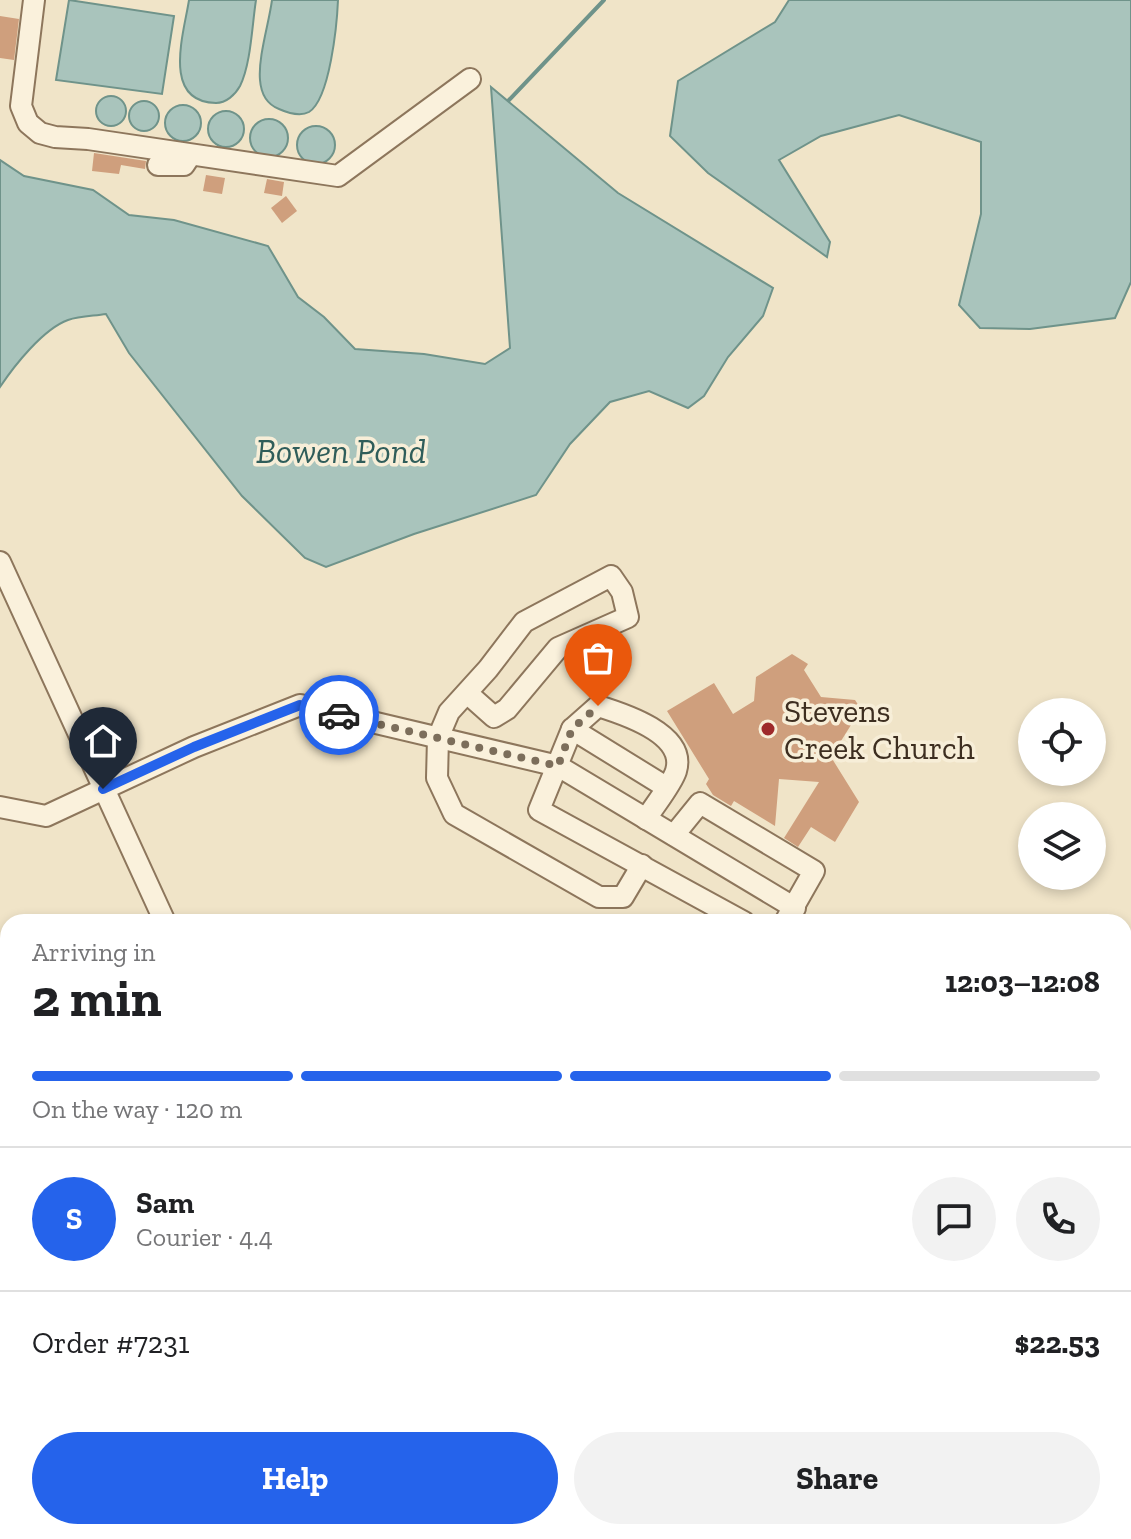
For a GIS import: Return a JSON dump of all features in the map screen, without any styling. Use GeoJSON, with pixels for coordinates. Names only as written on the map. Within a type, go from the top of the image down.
{"type":"FeatureCollection","features":[{"type":"Feature","properties":{"kind":"street"},"geometry":{"type":"LineString","coordinates":[[34,0],[21,106],[28,123],[40,133],[55,137],[88,139],[338,176],[470,79]]}},
{"type":"Feature","properties":{"kind":"street"},"geometry":{"type":"LineString","coordinates":[[158,165],[184,165],[188,159],[186,154]]}},
{"type":"Feature","properties":{"kind":"street"},"geometry":{"type":"LineString","coordinates":[[0,562],[161,914]]}},
{"type":"Feature","properties":{"kind":"street"},"geometry":{"type":"LineString","coordinates":[[467,693],[494,717],[507,709],[558,648],[628,617],[622,592],[611,576],[524,622],[449,712],[438,738],[437,778],[454,814],[599,897],[623,897],[642,865]]}},
{"type":"Feature","properties":{"kind":"street"},"geometry":{"type":"LineString","coordinates":[[0,807],[46,816],[194,747],[300,705],[558,766],[674,835],[789,914]]}},
{"type":"Feature","properties":{"kind":"street"},"geometry":{"type":"LineString","coordinates":[[646,819],[677,770],[675,748],[665,736],[626,715],[598,706],[572,729],[539,810],[730,914]]}},
{"type":"Feature","properties":{"kind":"street"},"geometry":{"type":"LineString","coordinates":[[572,729],[666,787]]}},
{"type":"Feature","properties":{"kind":"street"},"geometry":{"type":"LineString","coordinates":[[674,835],[700,803],[814,871],[791,914]]}},
{"type":"Feature","properties":{"kind":"water"},"geometry":{"type":"Polygon","coordinates":[[[69,0],[174,16],[162,94],[56,80],[69,0]]]}},
{"type":"Feature","properties":{"kind":"water"},"geometry":{"type":"Polygon","coordinates":[[[189,0],[256,0],[244,77],[236,92],[223,102],[199,100],[188,91],[182,79],[181,47],[189,0]]]}},
{"type":"Feature","properties":{"kind":"water"},"geometry":{"type":"Polygon","coordinates":[[[272,0],[338,0],[327,77],[316,104],[309,112],[294,114],[274,107],[265,98],[262,89],[261,61],[272,0]]]}},
{"type":"Feature","properties":{"kind":"water"},"geometry":{"type":"Polygon","coordinates":[[[789,0],[1131,0],[1131,282],[1115,318],[1030,329],[980,328],[959,305],[981,214],[981,142],[899,115],[821,136],[779,160],[830,242],[827,257],[708,173],[670,136],[678,81],[775,22],[789,0]]]}},
{"type":"Feature","properties":{"kind":"water","name":"Bowen Pond"},"geometry":{"type":"Polygon","coordinates":[[[491,87],[618,193],[773,288],[763,316],[728,357],[704,396],[688,408],[649,391],[610,402],[570,444],[536,495],[414,534],[326,567],[305,558],[242,496],[129,353],[106,314],[73,319],[49,331],[30,349],[0,387],[0,160],[24,176],[93,190],[129,215],[174,220],[268,246],[298,297],[324,317],[355,349],[424,354],[485,364],[510,348],[491,87]]]}},
{"type":"Feature","properties":{"kind":"water"},"geometry":{"type":"Polygon","coordinates":[[[111,96],[117,97],[125,105],[125,117],[117,125],[111,126],[105,125],[97,117],[96,111],[97,105],[105,97],[111,96]]]}},
{"type":"Feature","properties":{"kind":"water"},"geometry":{"type":"Polygon","coordinates":[[[144,101],[150,102],[158,110],[158,122],[150,130],[144,131],[138,130],[130,122],[129,116],[130,110],[138,102],[144,101]]]}},
{"type":"Feature","properties":{"kind":"water"},"geometry":{"type":"Polygon","coordinates":[[[183,105],[196,110],[201,123],[196,136],[183,141],[170,136],[165,123],[170,110],[183,105]]]}},
{"type":"Feature","properties":{"kind":"water"},"geometry":{"type":"Polygon","coordinates":[[[226,111],[239,116],[244,129],[239,142],[226,147],[213,142],[208,129],[213,116],[226,111]]]}},
{"type":"Feature","properties":{"kind":"water"},"geometry":{"type":"Polygon","coordinates":[[[269,119],[283,124],[288,138],[283,152],[269,157],[255,152],[250,138],[255,124],[269,119]]]}},
{"type":"Feature","properties":{"kind":"water"},"geometry":{"type":"Polygon","coordinates":[[[316,126],[330,131],[335,145],[330,159],[316,164],[302,159],[297,145],[302,131],[316,126]]]}},
{"type":"Feature","properties":{"kind":"building"},"geometry":{"type":"Polygon","coordinates":[[[0,16],[19,19],[14,60],[0,58],[0,16]]]}},
{"type":"Feature","properties":{"kind":"building"},"geometry":{"type":"Polygon","coordinates":[[[94,153],[146,161],[145,169],[121,165],[119,174],[92,171],[94,153]]]}},
{"type":"Feature","properties":{"kind":"building"},"geometry":{"type":"Polygon","coordinates":[[[206,175],[225,178],[222,194],[203,191],[206,175]]]}},
{"type":"Feature","properties":{"kind":"building"},"geometry":{"type":"Polygon","coordinates":[[[267,179],[284,182],[282,196],[264,193],[267,179]]]}},
{"type":"Feature","properties":{"kind":"building"},"geometry":{"type":"Polygon","coordinates":[[[286,196],[297,211],[282,223],[271,208],[286,196]]]}},
{"type":"Feature","properties":{"kind":"building"},"geometry":{"type":"Polygon","coordinates":[[[792,654],[808,664],[804,670],[821,697],[855,700],[861,709],[831,757],[859,802],[835,842],[811,827],[798,847],[784,838],[819,782],[779,779],[775,826],[734,801],[731,806],[713,795],[706,784],[709,779],[667,711],[714,683],[733,714],[754,701],[756,677],[792,654]]]}},
{"type":"Feature","properties":{"kind":"waterway"},"geometry":{"type":"LineString","coordinates":[[509,100],[604,0]]}},
{"type":"Feature","properties":{"kind":"way so far"},"geometry":{"type":"LineString","coordinates":[[339,715],[558,766],[572,729],[598,706]]}},
{"type":"Feature","properties":{"kind":"place","name":"Stevens Creek Church"},"geometry":{"type":"Point","coordinates":[768,729]}},
{"type":"Feature","properties":{"kind":"route"},"geometry":{"type":"LineString","coordinates":[[103,789],[194,747],[300,705],[339,715]]}}]}
